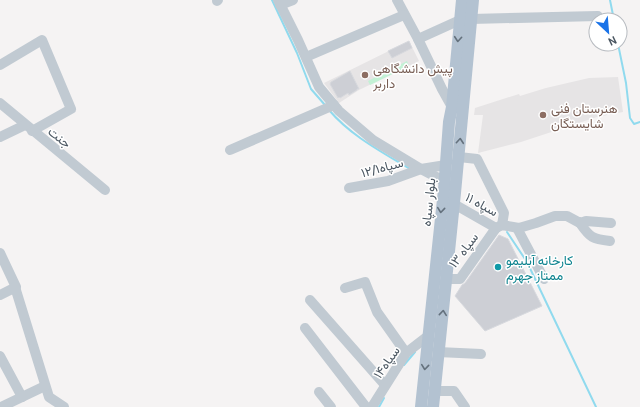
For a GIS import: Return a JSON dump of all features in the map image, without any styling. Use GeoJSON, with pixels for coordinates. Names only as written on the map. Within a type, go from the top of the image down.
{"type":"FeatureCollection","features":[{"type":"Feature","properties":{"kind":"main road","name":"بلوار سپاه"},"geometry":{"type":"LineString","coordinates":[[462,0],[466,20]]}},
{"type":"Feature","properties":{"kind":"main road","name":"بلوار سپاه"},"geometry":{"type":"LineString","coordinates":[[432,407],[459,158],[457,108],[466,20],[473,0]]}},
{"type":"Feature","properties":{"kind":"main road","name":"بلوار سپاه"},"geometry":{"type":"LineString","coordinates":[[421,407],[446,165],[449,122],[457,108]]}},
{"type":"Feature","properties":{"kind":"street"},"geometry":{"type":"LineString","coordinates":[[293,0],[279,2],[306,57],[318,87],[339,111],[373,140],[421,169]]}},
{"type":"Feature","properties":{"kind":"street"},"geometry":{"type":"LineString","coordinates":[[397,0],[457,108]]}},
{"type":"Feature","properties":{"kind":"street"},"geometry":{"type":"LineString","coordinates":[[306,57],[404,15]]}},
{"type":"Feature","properties":{"kind":"street"},"geometry":{"type":"LineString","coordinates":[[418,40],[466,20],[588,16]]}},
{"type":"Feature","properties":{"kind":"street"},"geometry":{"type":"LineString","coordinates":[[0,65],[42,40],[71,108],[29,128],[0,137]]}},
{"type":"Feature","properties":{"kind":"street"},"geometry":{"type":"LineString","coordinates":[[230,150],[334,105]]}},
{"type":"Feature","properties":{"kind":"street","name":"جنت"},"geometry":{"type":"LineString","coordinates":[[1,106],[105,190]]}},
{"type":"Feature","properties":{"kind":"street"},"geometry":{"type":"LineString","coordinates":[[459,158],[477,159],[504,213],[499,226]]}},
{"type":"Feature","properties":{"kind":"street","name":"سپاه۱۲/۱"},"geometry":{"type":"LineString","coordinates":[[349,188],[388,181],[421,169],[446,165]]}},
{"type":"Feature","properties":{"kind":"street","name":"سپاه۱۲/۱"},"geometry":{"type":"LineString","coordinates":[[421,169],[444,182]]}},
{"type":"Feature","properties":{"kind":"street","name":"سپاه ۱۱"},"geometry":{"type":"LineString","coordinates":[[454,204],[499,226],[517,228]]}},
{"type":"Feature","properties":{"kind":"street"},"geometry":{"type":"LineString","coordinates":[[544,279],[517,228],[536,224],[555,216],[567,216],[580,223],[585,231],[595,239],[610,241]]}},
{"type":"Feature","properties":{"kind":"street"},"geometry":{"type":"LineString","coordinates":[[580,223],[586,221],[611,223]]}},
{"type":"Feature","properties":{"kind":"street","name":"سپاه ۱۳"},"geometry":{"type":"LineString","coordinates":[[446,279],[460,279],[499,226]]}},
{"type":"Feature","properties":{"kind":"street"},"geometry":{"type":"LineString","coordinates":[[0,253],[16,287],[49,397],[64,407]]}},
{"type":"Feature","properties":{"kind":"street"},"geometry":{"type":"LineString","coordinates":[[345,288],[365,282],[377,312],[406,353]]}},
{"type":"Feature","properties":{"kind":"street"},"geometry":{"type":"LineString","coordinates":[[0,295],[15,287]]}},
{"type":"Feature","properties":{"kind":"street"},"geometry":{"type":"LineString","coordinates":[[310,300],[385,385]]}},
{"type":"Feature","properties":{"kind":"street"},"geometry":{"type":"LineString","coordinates":[[305,328],[366,407]]}},
{"type":"Feature","properties":{"kind":"street","name":"سپاه۱۴"},"geometry":{"type":"LineString","coordinates":[[372,407],[406,353],[428,336]]}},
{"type":"Feature","properties":{"kind":"street"},"geometry":{"type":"LineString","coordinates":[[438,352],[481,354]]}},
{"type":"Feature","properties":{"kind":"street"},"geometry":{"type":"LineString","coordinates":[[0,356],[22,397]]}},
{"type":"Feature","properties":{"kind":"street"},"geometry":{"type":"LineString","coordinates":[[1,407],[46,386]]}},
{"type":"Feature","properties":{"kind":"street"},"geometry":{"type":"LineString","coordinates":[[434,391],[454,390],[465,407]]}},
{"type":"Feature","properties":{"kind":"street"},"geometry":{"type":"LineString","coordinates":[[320,392],[331,407]]}},
{"type":"Feature","properties":{"kind":"shaded area","name":"پیش دانشگاهی داربر"},"geometry":{"type":"Polygon","coordinates":[[[409,41],[419,61],[359,90],[339,103],[324,83],[409,41]]]}},
{"type":"Feature","properties":{"kind":"shaded area","name":"هنرستان فنی شایستگان"},"geometry":{"type":"Polygon","coordinates":[[[618,77],[623,112],[597,117],[521,142],[478,153],[483,115],[474,115],[475,108],[519,94],[520,96],[589,78],[618,77]]]}},
{"type":"Feature","properties":{"kind":"green space"},"geometry":{"type":"Polygon","coordinates":[[[407,61],[409,66],[370,85],[368,81],[407,61]]]}},
{"type":"Feature","properties":{"kind":"building"},"geometry":{"type":"Polygon","coordinates":[[[409,41],[412,48],[392,58],[388,51],[409,41]]]}},
{"type":"Feature","properties":{"kind":"building","name":"پیش دانشگاهی داربر"},"geometry":{"type":"Polygon","coordinates":[[[350,71],[359,89],[349,95],[348,93],[338,98],[330,84],[350,71]]]}},
{"type":"Feature","properties":{"kind":"building","name":"کارخانه آبلیمو ممتاز جهرم"},"geometry":{"type":"Polygon","coordinates":[[[499,235],[508,239],[542,306],[485,331],[455,296],[499,235]]]}},
{"type":"Feature","properties":{"kind":"waterway"},"geometry":{"type":"LineString","coordinates":[[272,0],[297,53],[311,89],[325,105]]}},
{"type":"Feature","properties":{"kind":"waterway"},"geometry":{"type":"LineString","coordinates":[[610,0],[612,12]]}},
{"type":"Feature","properties":{"kind":"waterway"},"geometry":{"type":"LineString","coordinates":[[620,52],[626,83],[630,118],[634,124],[640,122]]}},
{"type":"Feature","properties":{"kind":"waterway"},"geometry":{"type":"LineString","coordinates":[[329,110],[357,136],[410,169]]}},
{"type":"Feature","properties":{"kind":"waterway"},"geometry":{"type":"LineString","coordinates":[[507,232],[527,262],[596,407]]}},
{"type":"Feature","properties":{"kind":"waterway"},"geometry":{"type":"LineString","coordinates":[[404,365],[415,352]]}},
{"type":"Feature","properties":{"kind":"waterway"},"geometry":{"type":"LineString","coordinates":[[379,407],[384,398]]}},
{"type":"Feature","properties":{"kind":"place","name":"پیش دانشگاهی داربر"},"geometry":{"type":"Point","coordinates":[365,75]}},
{"type":"Feature","properties":{"kind":"place","name":"هنرستان فنی شایستگان"},"geometry":{"type":"Point","coordinates":[543,115]}},
{"type":"Feature","properties":{"kind":"place","name":"کارخانه آبلیمو ممتاز جهرم"},"geometry":{"type":"Point","coordinates":[498,267]}}]}
